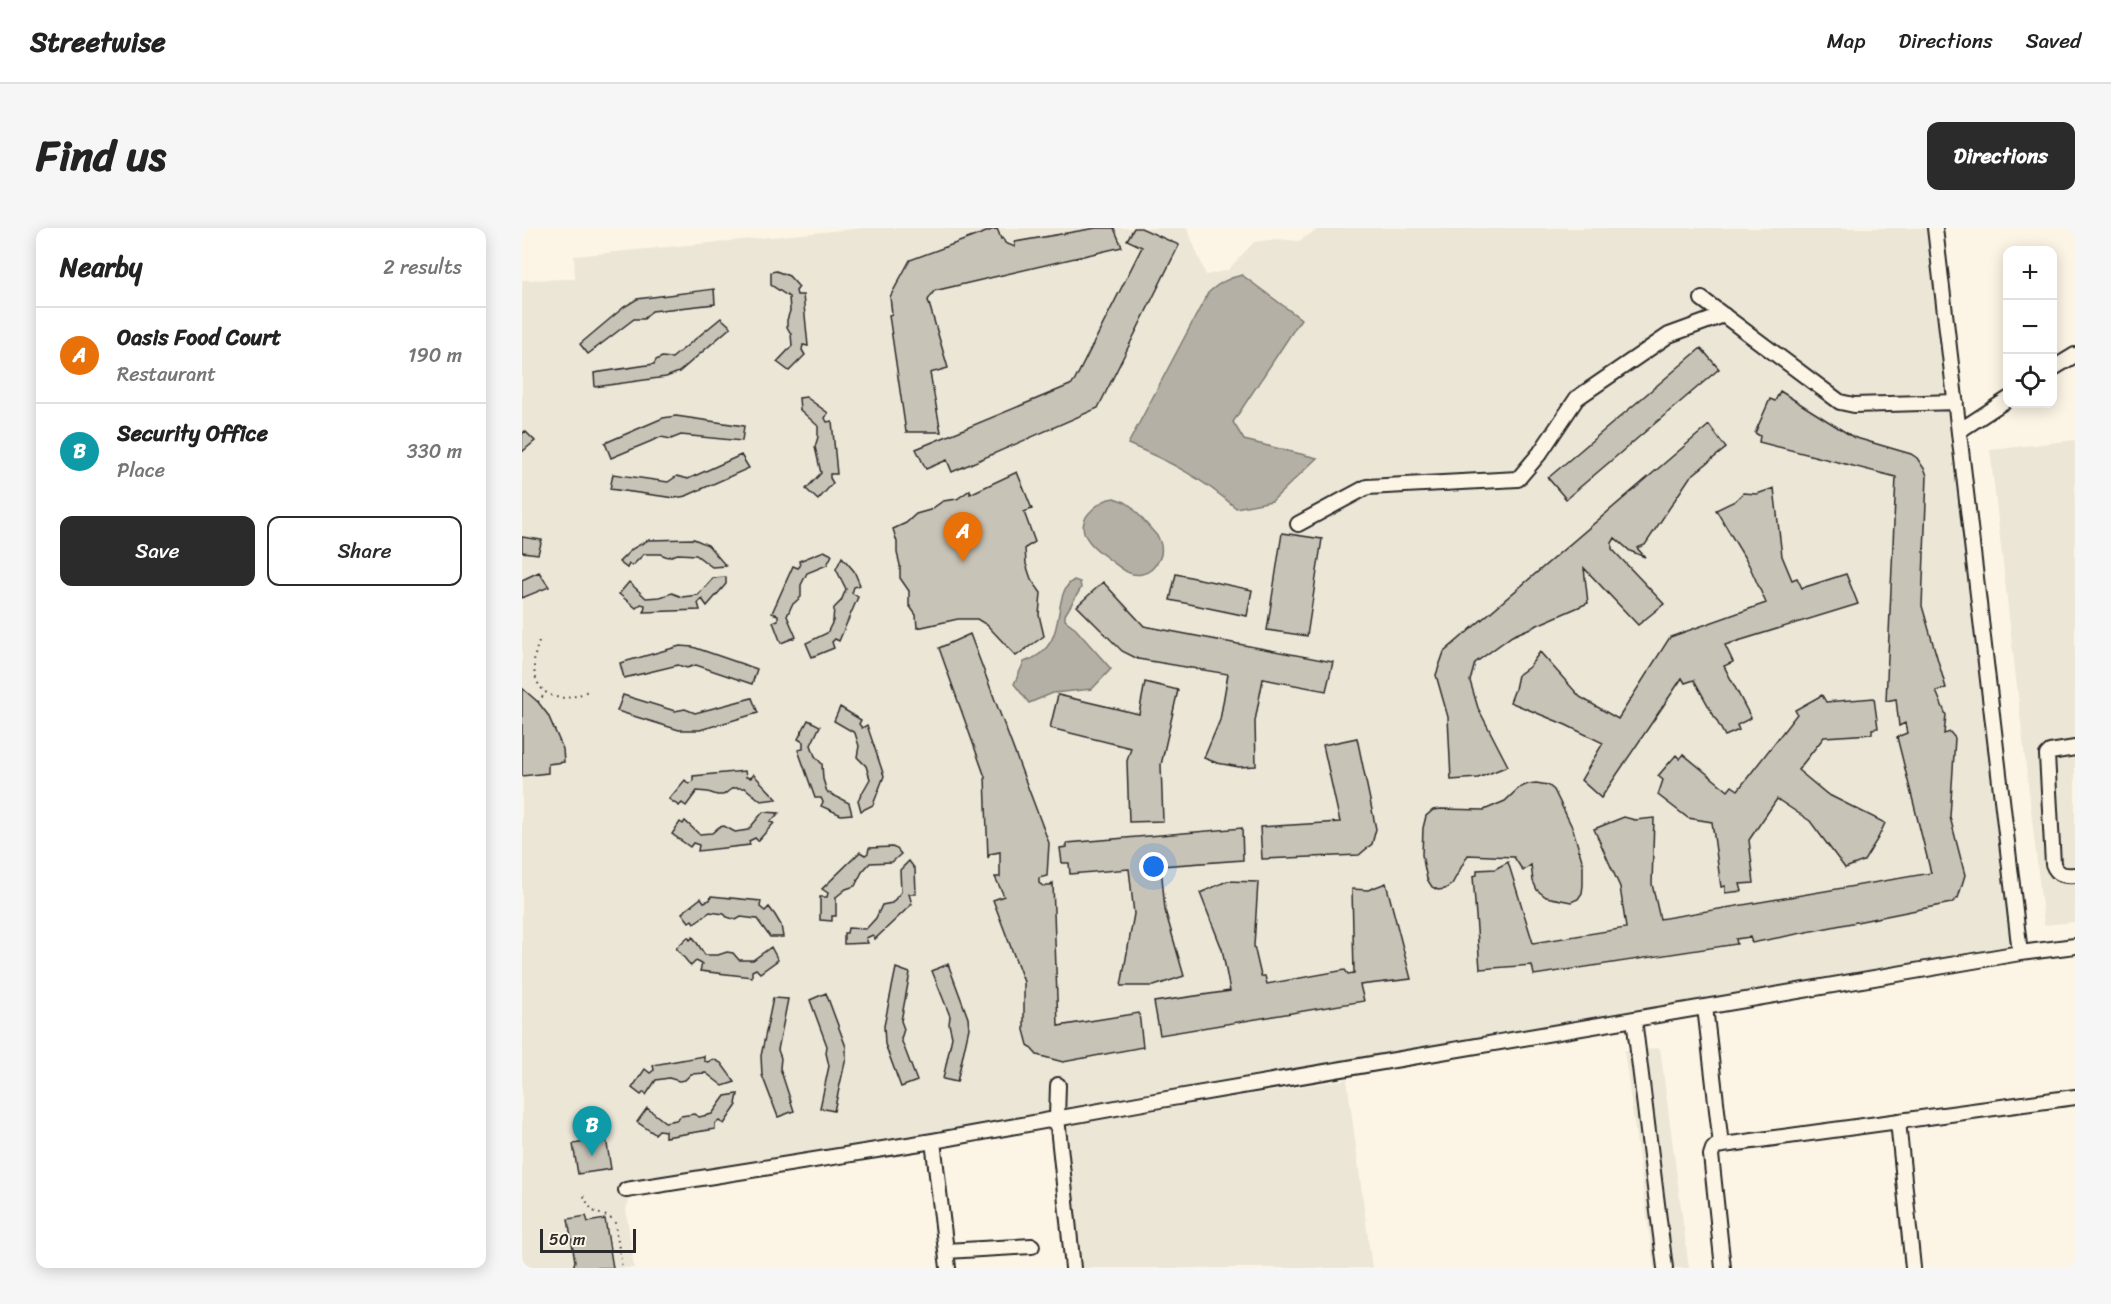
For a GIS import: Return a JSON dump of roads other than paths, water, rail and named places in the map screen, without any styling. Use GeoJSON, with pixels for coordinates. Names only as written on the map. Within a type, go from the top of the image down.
{"type":"FeatureCollection","features":[{"type":"Feature","properties":{"kind":"street"},"geometry":{"type":"LineString","coordinates":[[1935,228],[2020,953]]}},
{"type":"Feature","properties":{"kind":"street"},"geometry":{"type":"LineString","coordinates":[[1702,298],[1840,402],[1854,405],[1956,402]]}},
{"type":"Feature","properties":{"kind":"street"},"geometry":{"type":"LineString","coordinates":[[1298,524],[1367,487],[1518,479],[1540,453],[1577,398],[1669,334],[1724,315]]}},
{"type":"Feature","properties":{"kind":"street"},"geometry":{"type":"LineString","coordinates":[[2057,366],[2075,355]]}},
{"type":"Feature","properties":{"kind":"street"},"geometry":{"type":"LineString","coordinates":[[1959,430],[2003,402]]}},
{"type":"Feature","properties":{"kind":"street"},"geometry":{"type":"LineString","coordinates":[[2075,748],[2055,750],[2047,755],[2053,864],[2055,870],[2066,876],[2075,875]]}},
{"type":"Feature","properties":{"kind":"street"},"geometry":{"type":"LineString","coordinates":[[626,1190],[933,1141],[2020,953],[2075,946]]}},
{"type":"Feature","properties":{"kind":"street"},"geometry":{"type":"LineString","coordinates":[[1705,1007],[1721,1145]]}},
{"type":"Feature","properties":{"kind":"street"},"geometry":{"type":"LineString","coordinates":[[1634,1019],[1665,1268]]}},
{"type":"Feature","properties":{"kind":"street"},"geometry":{"type":"LineString","coordinates":[[1058,1085],[1057,1118],[1073,1268]]}},
{"type":"Feature","properties":{"kind":"street"},"geometry":{"type":"LineString","coordinates":[[1724,1268],[1711,1155],[1713,1149],[1721,1145],[2075,1097]]}},
{"type":"Feature","properties":{"kind":"street"},"geometry":{"type":"LineString","coordinates":[[1898,1121],[1914,1268]]}},
{"type":"Feature","properties":{"kind":"street"},"geometry":{"type":"LineString","coordinates":[[933,1141],[948,1268]]}},
{"type":"Feature","properties":{"kind":"street"},"geometry":{"type":"LineString","coordinates":[[946,1251],[1032,1246]]}},
{"type":"Feature","properties":{"kind":"place","name":"Oasis Food Court"},"geometry":{"type":"Point","coordinates":[963,562]}},
{"type":"Feature","properties":{"kind":"place","name":"Security Office"},"geometry":{"type":"Point","coordinates":[592,1156]}}]}
